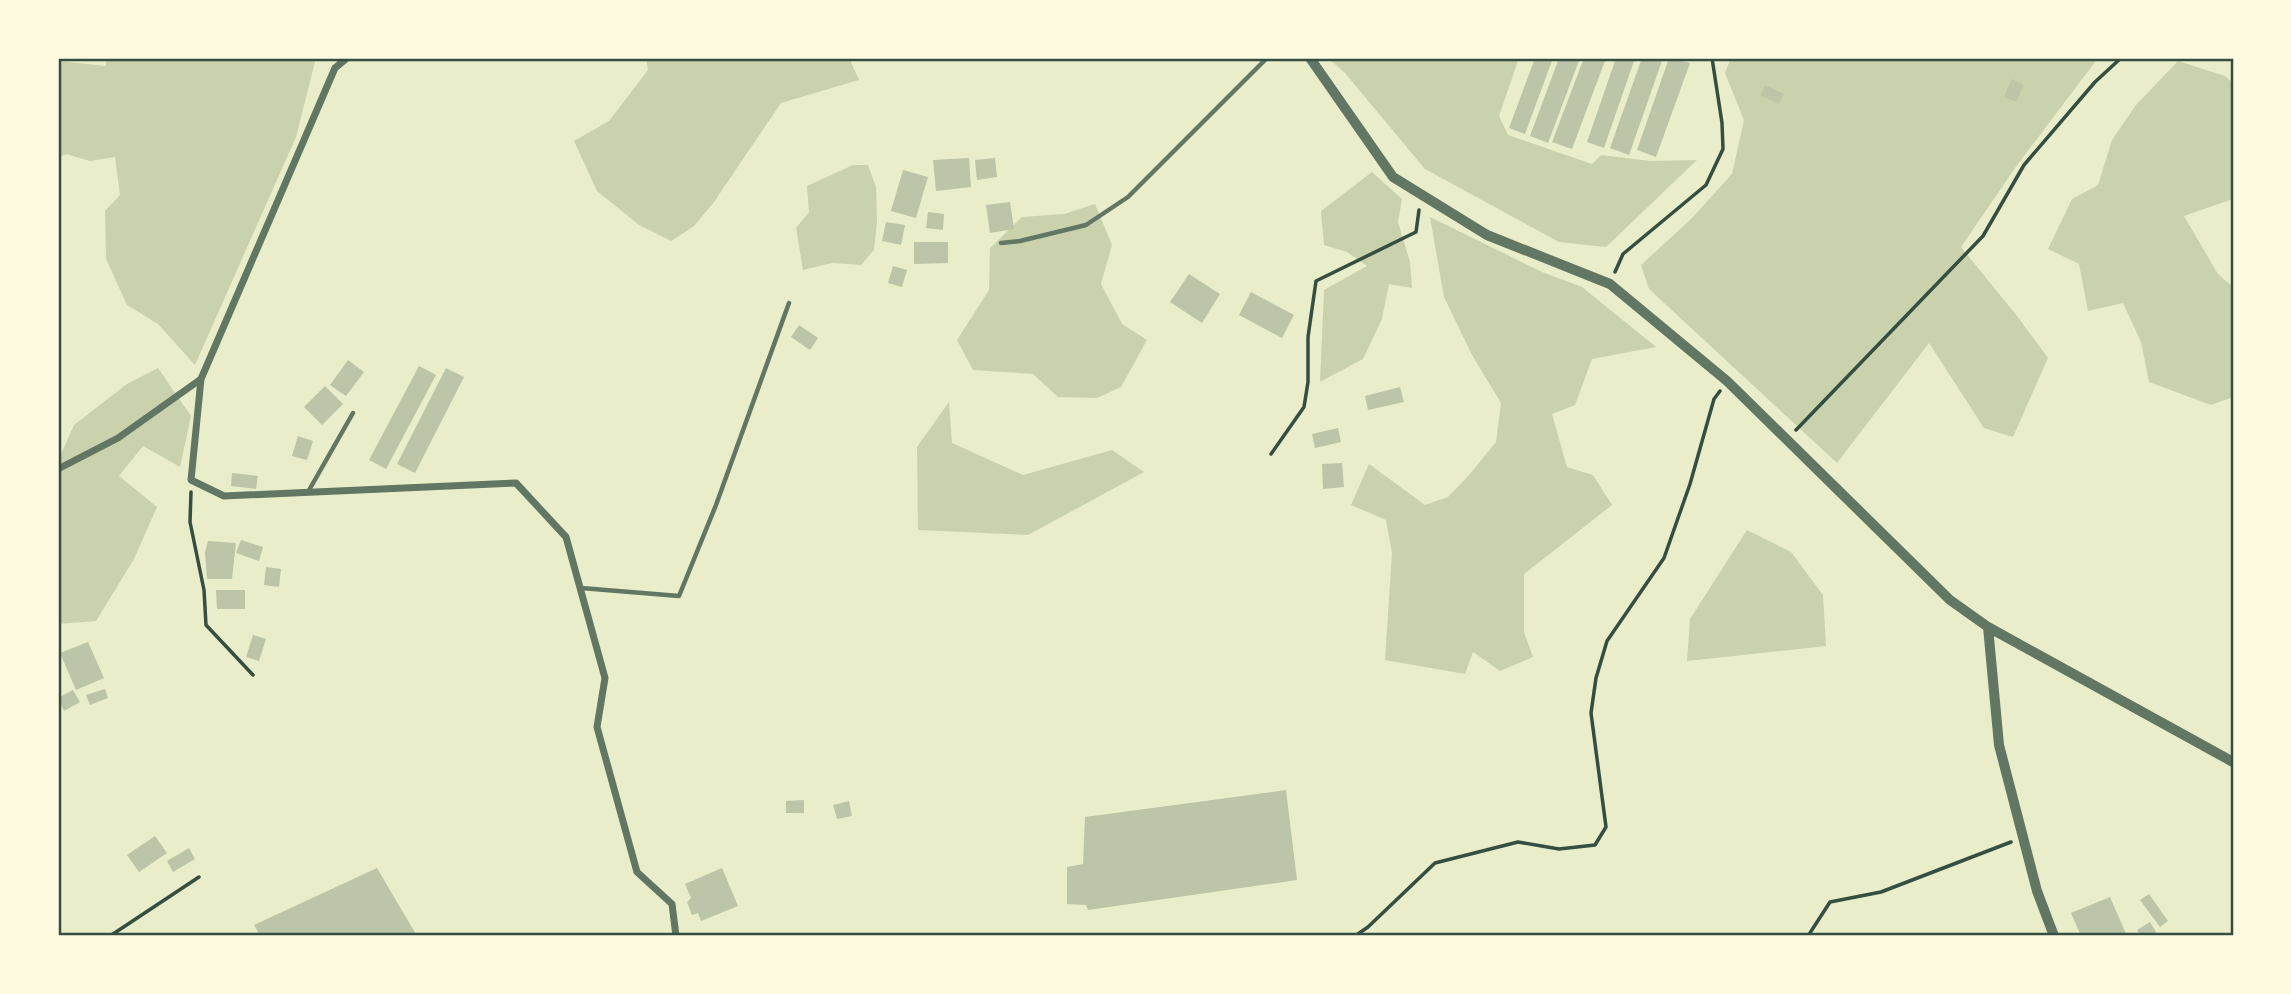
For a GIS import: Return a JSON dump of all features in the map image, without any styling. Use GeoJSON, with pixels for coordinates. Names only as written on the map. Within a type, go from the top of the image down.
{"type":"FeatureCollection","features":[{"type":"Feature","properties":{"kind":"street"},"geometry":{"type":"LineString","coordinates":[[347,58],[335,68],[201,379],[191,480],[224,496],[516,483],[566,537],[605,678],[597,727],[637,872],[672,904],[676,936]]}},
{"type":"Feature","properties":{"kind":"street"},"geometry":{"type":"LineString","coordinates":[[1310,58],[1393,177],[1487,235],[1610,284],[1727,381],[1950,600],[1988,627],[2233,762]]}},
{"type":"Feature","properties":{"kind":"street"},"geometry":{"type":"LineString","coordinates":[[58,469],[118,438],[201,379]]}},
{"type":"Feature","properties":{"kind":"street"},"geometry":{"type":"LineString","coordinates":[[1988,627],[1999,746],[2037,891],[2054,936]]}},
{"type":"Feature","properties":{"kind":"lane"},"geometry":{"type":"LineString","coordinates":[[1001,243],[1086,225],[1128,197],[1267,58]]}},
{"type":"Feature","properties":{"kind":"lane"},"geometry":{"type":"LineString","coordinates":[[580,587],[678,596],[716,505],[789,303]]}},
{"type":"Feature","properties":{"kind":"lane"},"geometry":{"type":"LineString","coordinates":[[308,492],[353,413]]}},
{"type":"Feature","properties":{"kind":"path"},"geometry":{"type":"LineString","coordinates":[[1610,284],[1623,254],[1706,185],[1723,149],[1723,123],[1712,58]]}},
{"type":"Feature","properties":{"kind":"path"},"geometry":{"type":"LineString","coordinates":[[1787,439],[1983,236],[2024,165],[2095,82],[2121,58]]}},
{"type":"Feature","properties":{"kind":"path"},"geometry":{"type":"LineString","coordinates":[[1271,454],[1304,407],[1308,383],[1308,337],[1316,281],[1416,232],[1422,194]]}},
{"type":"Feature","properties":{"kind":"path"},"geometry":{"type":"LineString","coordinates":[[1354,936],[1368,927],[1435,863],[1518,842],[1559,849],[1595,845],[1606,827],[1591,713],[1596,678],[1608,641],[1664,558],[1690,484],[1714,400],[1727,381]]}},
{"type":"Feature","properties":{"kind":"path"},"geometry":{"type":"LineString","coordinates":[[191,480],[190,523],[204,590],[206,625],[253,675]]}},
{"type":"Feature","properties":{"kind":"path"},"geometry":{"type":"LineString","coordinates":[[1808,936],[1830,902],[1881,892],[2023,837]]}},
{"type":"Feature","properties":{"kind":"path"},"geometry":{"type":"LineString","coordinates":[[110,936],[199,877]]}},
{"type":"Feature","properties":{"kind":"green space"},"geometry":{"type":"Polygon","coordinates":[[[106,58],[316,58],[296,137],[195,365],[158,324],[127,305],[106,259],[105,211],[120,195],[115,157],[90,161],[66,154],[58,158],[58,61],[106,66],[106,58]]]}},
{"type":"Feature","properties":{"kind":"green space"},"geometry":{"type":"Polygon","coordinates":[[[646,58],[849,58],[859,80],[781,103],[714,202],[694,226],[671,241],[639,225],[597,191],[574,141],[609,121],[648,70],[646,58]]]}},
{"type":"Feature","properties":{"kind":"green space"},"geometry":{"type":"Polygon","coordinates":[[[1328,58],[1519,58],[1499,116],[1508,135],[1592,164],[1601,155],[1651,161],[1697,160],[1606,247],[1559,242],[1425,169],[1345,73],[1328,58]]]}},
{"type":"Feature","properties":{"kind":"green space"},"geometry":{"type":"Polygon","coordinates":[[[1731,58],[2098,58],[2015,168],[1961,247],[2048,358],[2013,437],[1984,428],[1929,343],[1837,463],[1649,289],[1641,265],[1691,219],[1732,174],[1744,120],[1725,73],[1731,58]]]}},
{"type":"Feature","properties":{"kind":"green space"},"geometry":{"type":"Polygon","coordinates":[[[2178,61],[2225,76],[2233,83],[2233,199],[2184,216],[2218,274],[2233,287],[2233,397],[2211,405],[2149,382],[2141,342],[2123,303],[2088,311],[2079,264],[2048,249],[2072,199],[2098,185],[2112,140],[2136,105],[2178,61]]]}},
{"type":"Feature","properties":{"kind":"green space"},"geometry":{"type":"Polygon","coordinates":[[[853,165],[868,165],[876,187],[877,222],[874,250],[861,265],[832,263],[803,270],[796,228],[809,212],[807,186],[853,165]]]}},
{"type":"Feature","properties":{"kind":"green space"},"geometry":{"type":"Polygon","coordinates":[[[1372,172],[1402,199],[1398,222],[1410,262],[1412,288],[1389,284],[1382,319],[1363,359],[1320,382],[1324,290],[1367,266],[1347,252],[1324,245],[1321,211],[1372,172]]]}},
{"type":"Feature","properties":{"kind":"green space"},"geometry":{"type":"Polygon","coordinates":[[[1095,204],[1112,245],[1101,284],[1122,324],[1147,340],[1121,387],[1097,398],[1058,397],[1033,374],[973,370],[957,340],[989,290],[990,248],[1022,217],[1064,214],[1095,204]]]}},
{"type":"Feature","properties":{"kind":"green space"},"geometry":{"type":"Polygon","coordinates":[[[1430,217],[1542,272],[1582,287],[1656,347],[1592,359],[1575,405],[1552,414],[1567,467],[1593,475],[1612,505],[1524,574],[1524,632],[1533,657],[1500,671],[1473,652],[1465,674],[1385,660],[1392,553],[1386,520],[1351,505],[1369,464],[1425,505],[1448,497],[1496,442],[1501,403],[1472,355],[1444,297],[1430,217]]]}},
{"type":"Feature","properties":{"kind":"green space"},"geometry":{"type":"Polygon","coordinates":[[[158,368],[191,416],[180,467],[143,446],[119,476],[157,507],[134,559],[96,621],[58,624],[58,456],[74,425],[127,384],[158,368]]]}},
{"type":"Feature","properties":{"kind":"green space"},"geometry":{"type":"Polygon","coordinates":[[[949,402],[952,443],[1023,475],[1112,450],[1144,472],[1028,535],[918,530],[917,447],[949,402]]]}},
{"type":"Feature","properties":{"kind":"green space"},"geometry":{"type":"Polygon","coordinates":[[[1747,530],[1791,552],[1823,595],[1826,646],[1687,661],[1690,619],[1747,530]]]}},
{"type":"Feature","properties":{"kind":"building"},"geometry":{"type":"Polygon","coordinates":[[[1535,58],[1553,58],[1525,134],[1509,128],[1535,58]]]}},
{"type":"Feature","properties":{"kind":"building"},"geometry":{"type":"Polygon","coordinates":[[[1559,58],[1580,58],[1548,143],[1530,136],[1559,58]]]}},
{"type":"Feature","properties":{"kind":"building"},"geometry":{"type":"Polygon","coordinates":[[[1584,58],[1606,58],[1572,149],[1552,142],[1584,58]]]}},
{"type":"Feature","properties":{"kind":"building"},"geometry":{"type":"Polygon","coordinates":[[[1616,58],[1635,58],[1604,148],[1587,142],[1616,58]]]}},
{"type":"Feature","properties":{"kind":"building"},"geometry":{"type":"Polygon","coordinates":[[[1642,58],[1663,58],[1629,155],[1610,148],[1642,58]]]}},
{"type":"Feature","properties":{"kind":"building"},"geometry":{"type":"Polygon","coordinates":[[[1669,58],[1690,63],[1656,157],[1637,150],[1669,58]]]}},
{"type":"Feature","properties":{"kind":"building"},"geometry":{"type":"Polygon","coordinates":[[[2012,79],[2024,85],[2016,102],[2004,97],[2012,79]]]}},
{"type":"Feature","properties":{"kind":"building"},"geometry":{"type":"Polygon","coordinates":[[[1765,85],[1784,94],[1779,104],[1760,95],[1765,85]]]}},
{"type":"Feature","properties":{"kind":"building"},"geometry":{"type":"Polygon","coordinates":[[[969,158],[971,187],[936,191],[933,160],[969,158]]]}},
{"type":"Feature","properties":{"kind":"building"},"geometry":{"type":"Polygon","coordinates":[[[995,158],[997,177],[977,180],[975,160],[995,158]]]}},
{"type":"Feature","properties":{"kind":"building"},"geometry":{"type":"Polygon","coordinates":[[[903,170],[928,177],[916,218],[891,211],[903,170]]]}},
{"type":"Feature","properties":{"kind":"building"},"geometry":{"type":"Polygon","coordinates":[[[1010,202],[1014,229],[990,233],[986,205],[1010,202]]]}},
{"type":"Feature","properties":{"kind":"building"},"geometry":{"type":"Polygon","coordinates":[[[928,212],[944,214],[943,230],[926,228],[928,212]]]}},
{"type":"Feature","properties":{"kind":"building"},"geometry":{"type":"Polygon","coordinates":[[[886,222],[905,225],[901,245],[882,241],[886,222]]]}},
{"type":"Feature","properties":{"kind":"building"},"geometry":{"type":"Polygon","coordinates":[[[914,242],[948,242],[948,263],[914,264],[914,242]]]}},
{"type":"Feature","properties":{"kind":"building"},"geometry":{"type":"Polygon","coordinates":[[[893,266],[907,270],[902,287],[888,283],[893,266]]]}},
{"type":"Feature","properties":{"kind":"building"},"geometry":{"type":"Polygon","coordinates":[[[1189,274],[1220,294],[1202,323],[1170,302],[1189,274]]]}},
{"type":"Feature","properties":{"kind":"building"},"geometry":{"type":"Polygon","coordinates":[[[1251,292],[1294,315],[1282,338],[1239,315],[1251,292]]]}},
{"type":"Feature","properties":{"kind":"building"},"geometry":{"type":"Polygon","coordinates":[[[799,325],[818,338],[810,350],[791,337],[799,325]]]}},
{"type":"Feature","properties":{"kind":"building"},"geometry":{"type":"Polygon","coordinates":[[[348,360],[364,372],[346,396],[330,385],[348,360]]]}},
{"type":"Feature","properties":{"kind":"building"},"geometry":{"type":"Polygon","coordinates":[[[419,366],[436,375],[386,469],[369,460],[419,366]]]}},
{"type":"Feature","properties":{"kind":"building"},"geometry":{"type":"Polygon","coordinates":[[[446,368],[464,377],[415,473],[397,464],[446,368]]]}},
{"type":"Feature","properties":{"kind":"building"},"geometry":{"type":"Polygon","coordinates":[[[325,386],[343,404],[322,425],[304,407],[325,386]]]}},
{"type":"Feature","properties":{"kind":"building"},"geometry":{"type":"Polygon","coordinates":[[[1400,387],[1404,402],[1368,410],[1365,396],[1400,387]]]}},
{"type":"Feature","properties":{"kind":"building"},"geometry":{"type":"Polygon","coordinates":[[[1338,428],[1341,442],[1315,448],[1312,434],[1338,428]]]}},
{"type":"Feature","properties":{"kind":"building"},"geometry":{"type":"Polygon","coordinates":[[[298,436],[313,441],[307,460],[292,456],[298,436]]]}},
{"type":"Feature","properties":{"kind":"building"},"geometry":{"type":"Polygon","coordinates":[[[1342,463],[1344,487],[1323,489],[1322,464],[1342,463]]]}},
{"type":"Feature","properties":{"kind":"building"},"geometry":{"type":"Polygon","coordinates":[[[232,473],[258,476],[256,489],[231,486],[232,473]]]}},
{"type":"Feature","properties":{"kind":"building"},"geometry":{"type":"Polygon","coordinates":[[[241,540],[263,547],[259,561],[236,553],[241,540]]]}},
{"type":"Feature","properties":{"kind":"building"},"geometry":{"type":"Polygon","coordinates":[[[208,541],[236,543],[232,579],[207,579],[205,552],[208,541]]]}},
{"type":"Feature","properties":{"kind":"building"},"geometry":{"type":"Polygon","coordinates":[[[266,567],[281,569],[279,587],[264,585],[266,567]]]}},
{"type":"Feature","properties":{"kind":"building"},"geometry":{"type":"Polygon","coordinates":[[[216,590],[245,590],[245,609],[217,609],[216,590]]]}},
{"type":"Feature","properties":{"kind":"building"},"geometry":{"type":"Polygon","coordinates":[[[253,635],[266,639],[259,661],[246,657],[253,635]]]}},
{"type":"Feature","properties":{"kind":"building"},"geometry":{"type":"Polygon","coordinates":[[[88,642],[104,678],[76,690],[60,653],[88,642]]]}},
{"type":"Feature","properties":{"kind":"building"},"geometry":{"type":"Polygon","coordinates":[[[105,689],[108,698],[90,705],[86,695],[105,689]]]}},
{"type":"Feature","properties":{"kind":"building"},"geometry":{"type":"Polygon","coordinates":[[[73,690],[80,702],[64,711],[58,698],[73,690]]]}},
{"type":"Feature","properties":{"kind":"building"},"geometry":{"type":"Polygon","coordinates":[[[1286,790],[1297,880],[1088,910],[1086,905],[1067,904],[1067,867],[1083,864],[1085,817],[1286,790]]]}},
{"type":"Feature","properties":{"kind":"building"},"geometry":{"type":"Polygon","coordinates":[[[804,800],[804,813],[786,813],[786,801],[804,800]]]}},
{"type":"Feature","properties":{"kind":"building"},"geometry":{"type":"Polygon","coordinates":[[[849,801],[852,816],[837,819],[833,805],[849,801]]]}},
{"type":"Feature","properties":{"kind":"building"},"geometry":{"type":"Polygon","coordinates":[[[155,836],[167,853],[139,872],[127,855],[155,836]]]}},
{"type":"Feature","properties":{"kind":"building"},"geometry":{"type":"Polygon","coordinates":[[[189,848],[195,859],[173,872],[167,861],[189,848]]]}},
{"type":"Feature","properties":{"kind":"building"},"geometry":{"type":"Polygon","coordinates":[[[377,868],[417,936],[260,936],[254,925],[377,868]]]}},
{"type":"Feature","properties":{"kind":"building"},"geometry":{"type":"Polygon","coordinates":[[[722,868],[738,906],[701,921],[698,913],[692,915],[687,902],[691,898],[685,884],[722,868]]]}},
{"type":"Feature","properties":{"kind":"building"},"geometry":{"type":"Polygon","coordinates":[[[2149,894],[2168,921],[2160,927],[2140,900],[2149,894]]]}},
{"type":"Feature","properties":{"kind":"building"},"geometry":{"type":"Polygon","coordinates":[[[2110,897],[2127,936],[2081,936],[2071,913],[2110,897]]]}},
{"type":"Feature","properties":{"kind":"building"},"geometry":{"type":"Polygon","coordinates":[[[2150,922],[2156,932],[2149,936],[2140,936],[2137,930],[2150,922]]]}}]}
